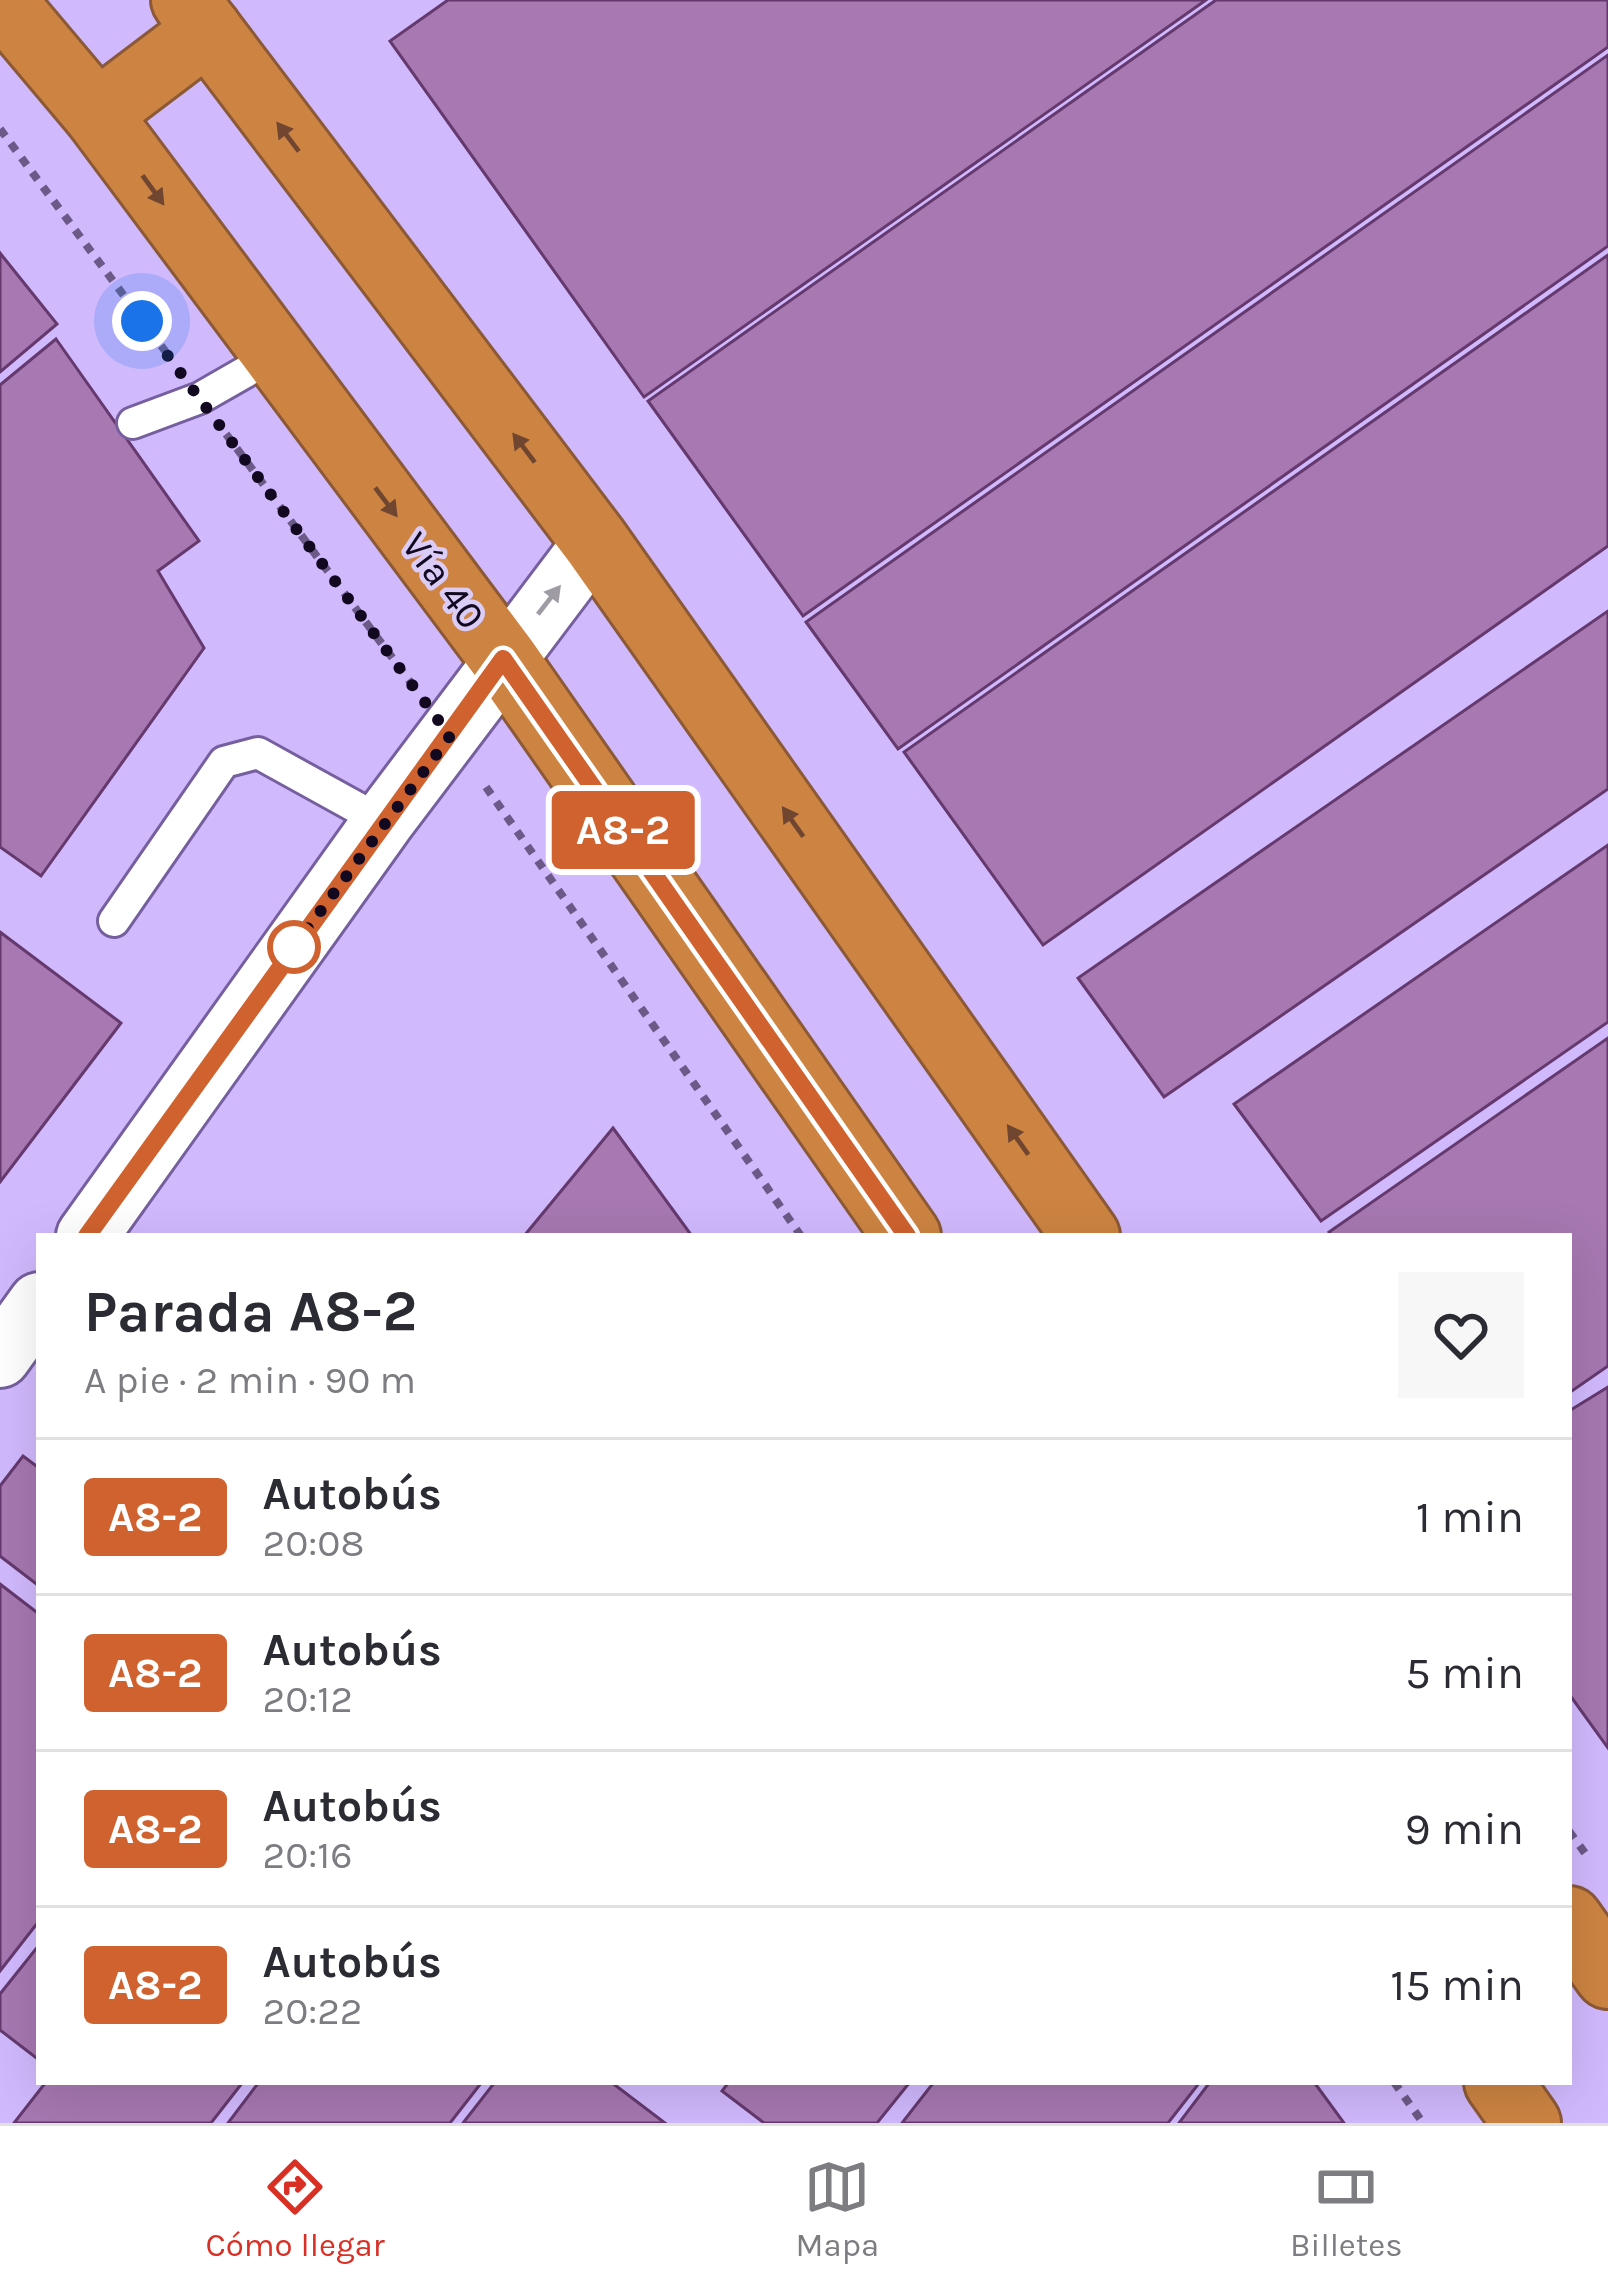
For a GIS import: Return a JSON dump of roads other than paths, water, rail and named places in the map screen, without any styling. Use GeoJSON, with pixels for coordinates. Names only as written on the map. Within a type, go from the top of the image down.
{"type":"FeatureCollection","features":[{"type":"Feature","properties":{"kind":"highway","name":"Vía 40"},"geometry":{"type":"LineString","coordinates":[[1,0],[97,114],[503,659],[905,1233]]}},
{"type":"Feature","properties":{"kind":"highway"},"geometry":{"type":"LineString","coordinates":[[97,114],[196,15],[595,542],[1084,1233]]}},
{"type":"Feature","properties":{"kind":"highway"},"geometry":{"type":"LineString","coordinates":[[1572,1924],[1608,1975]]}},
{"type":"Feature","properties":{"kind":"highway"},"geometry":{"type":"LineString","coordinates":[[1500,2085],[1527,2123]]}},
{"type":"Feature","properties":{"kind":"street"},"geometry":{"type":"LineString","coordinates":[[89,1233],[383,822],[595,542]]}},
{"type":"Feature","properties":{"kind":"street"},"geometry":{"type":"LineString","coordinates":[[0,1358],[36,1307]]}},
{"type":"Feature","properties":{"kind":"lane"},"geometry":{"type":"LineString","coordinates":[[133,423],[200,398],[275,355]]}},
{"type":"Feature","properties":{"kind":"lane"},"geometry":{"type":"LineString","coordinates":[[113,921],[224,762],[258,753],[383,822]]}}]}
